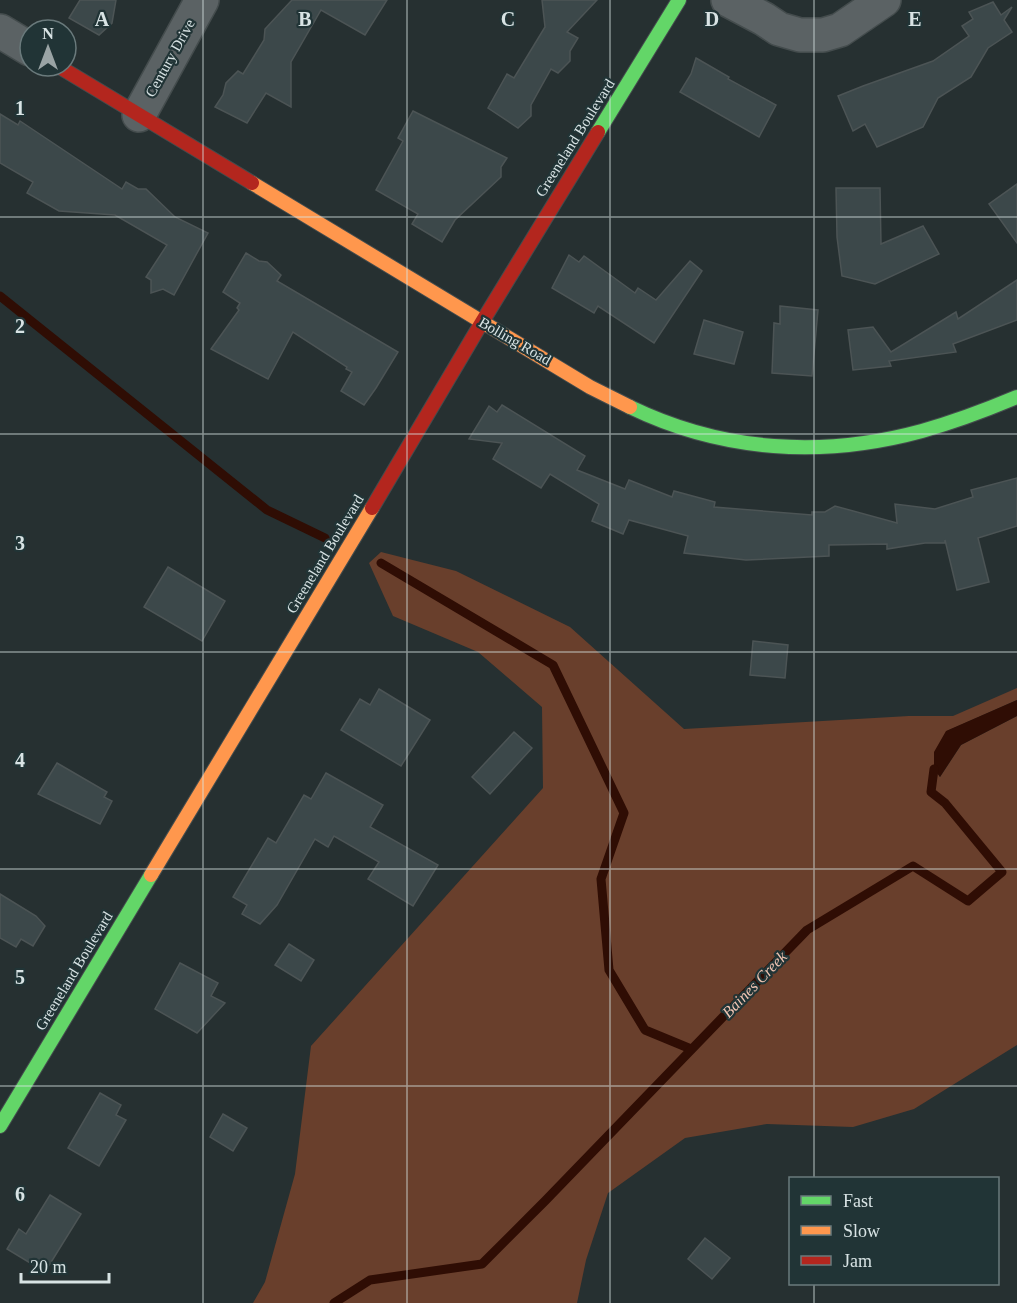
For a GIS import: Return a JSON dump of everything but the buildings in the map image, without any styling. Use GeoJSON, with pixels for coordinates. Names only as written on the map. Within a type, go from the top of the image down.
{"type":"FeatureCollection","features":[{"type":"Feature","properties":{"kind":"street","name":"Century Drive"},"geometry":{"type":"LineString","coordinates":[[139,115],[202,0]]}},
{"type":"Feature","properties":{"kind":"street","name":"Greeneland Boulevard"},"geometry":{"type":"LineString","coordinates":[[0,1126],[334,573],[482,322],[679,0]]}},
{"type":"Feature","properties":{"kind":"street"},"geometry":{"type":"LineString","coordinates":[[728,0],[779,29],[800,35],[823,35],[840,30],[884,0]]}},
{"type":"Feature","properties":{"kind":"street"},"geometry":{"type":"LineString","coordinates":[[0,31],[18,42]]}},
{"type":"Feature","properties":{"kind":"street","name":"Bolling Road"},"geometry":{"type":"LineString","coordinates":[[78,78],[482,322],[619,402],[670,424],[713,436],[756,444],[798,448],[852,446],[904,437],[975,415],[1017,397]]}},
{"type":"Feature","properties":{"kind":"shaded area"},"geometry":{"type":"Polygon","coordinates":[[[381,552],[456,571],[570,627],[684,729],[909,716],[953,716],[1017,688],[1017,700],[947,731],[934,768],[940,777],[961,745],[1017,716],[1017,1045],[914,1109],[853,1127],[767,1124],[685,1138],[608,1193],[586,1260],[577,1303],[253,1303],[265,1282],[295,1174],[311,1046],[543,788],[542,707],[478,652],[393,616],[369,563],[381,552]]]}},
{"type":"Feature","properties":{"kind":"shaded area"},"geometry":{"type":"Polygon","coordinates":[[[1017,700],[1017,716],[961,745],[940,777],[934,769],[934,752],[946,731],[1017,700]]]}},
{"type":"Feature","properties":{"kind":"waterway"},"geometry":{"type":"LineString","coordinates":[[0,296],[267,510],[325,538]]}},
{"type":"Feature","properties":{"kind":"waterway"},"geometry":{"type":"LineString","coordinates":[[381,563],[553,665],[624,813],[601,879],[609,970],[645,1030],[691,1049]]}},
{"type":"Feature","properties":{"kind":"waterway","name":"Baines Creek"},"geometry":{"type":"LineString","coordinates":[[334,1303],[370,1280],[482,1264],[807,930],[913,866],[968,901],[1002,872],[945,803],[931,792],[934,769]]}},
{"type":"Feature","properties":{"kind":"traffic: fast"},"geometry":{"type":"LineString","coordinates":[[598,132],[679,0]]}},
{"type":"Feature","properties":{"kind":"traffic: fast"},"geometry":{"type":"LineString","coordinates":[[630,407],[701,434],[774,446],[811,447],[885,440],[946,424],[1017,397]]}},
{"type":"Feature","properties":{"kind":"traffic: fast"},"geometry":{"type":"LineString","coordinates":[[0,1126],[151,875]]}},
{"type":"Feature","properties":{"kind":"traffic: slow"},"geometry":{"type":"LineString","coordinates":[[252,183],[590,387],[630,407]]}},
{"type":"Feature","properties":{"kind":"traffic: slow"},"geometry":{"type":"LineString","coordinates":[[151,875],[372,508]]}},
{"type":"Feature","properties":{"kind":"traffic: jam"},"geometry":{"type":"LineString","coordinates":[[78,78],[252,183]]}},
{"type":"Feature","properties":{"kind":"traffic: jam"},"geometry":{"type":"LineString","coordinates":[[372,508],[598,132]]}}]}
